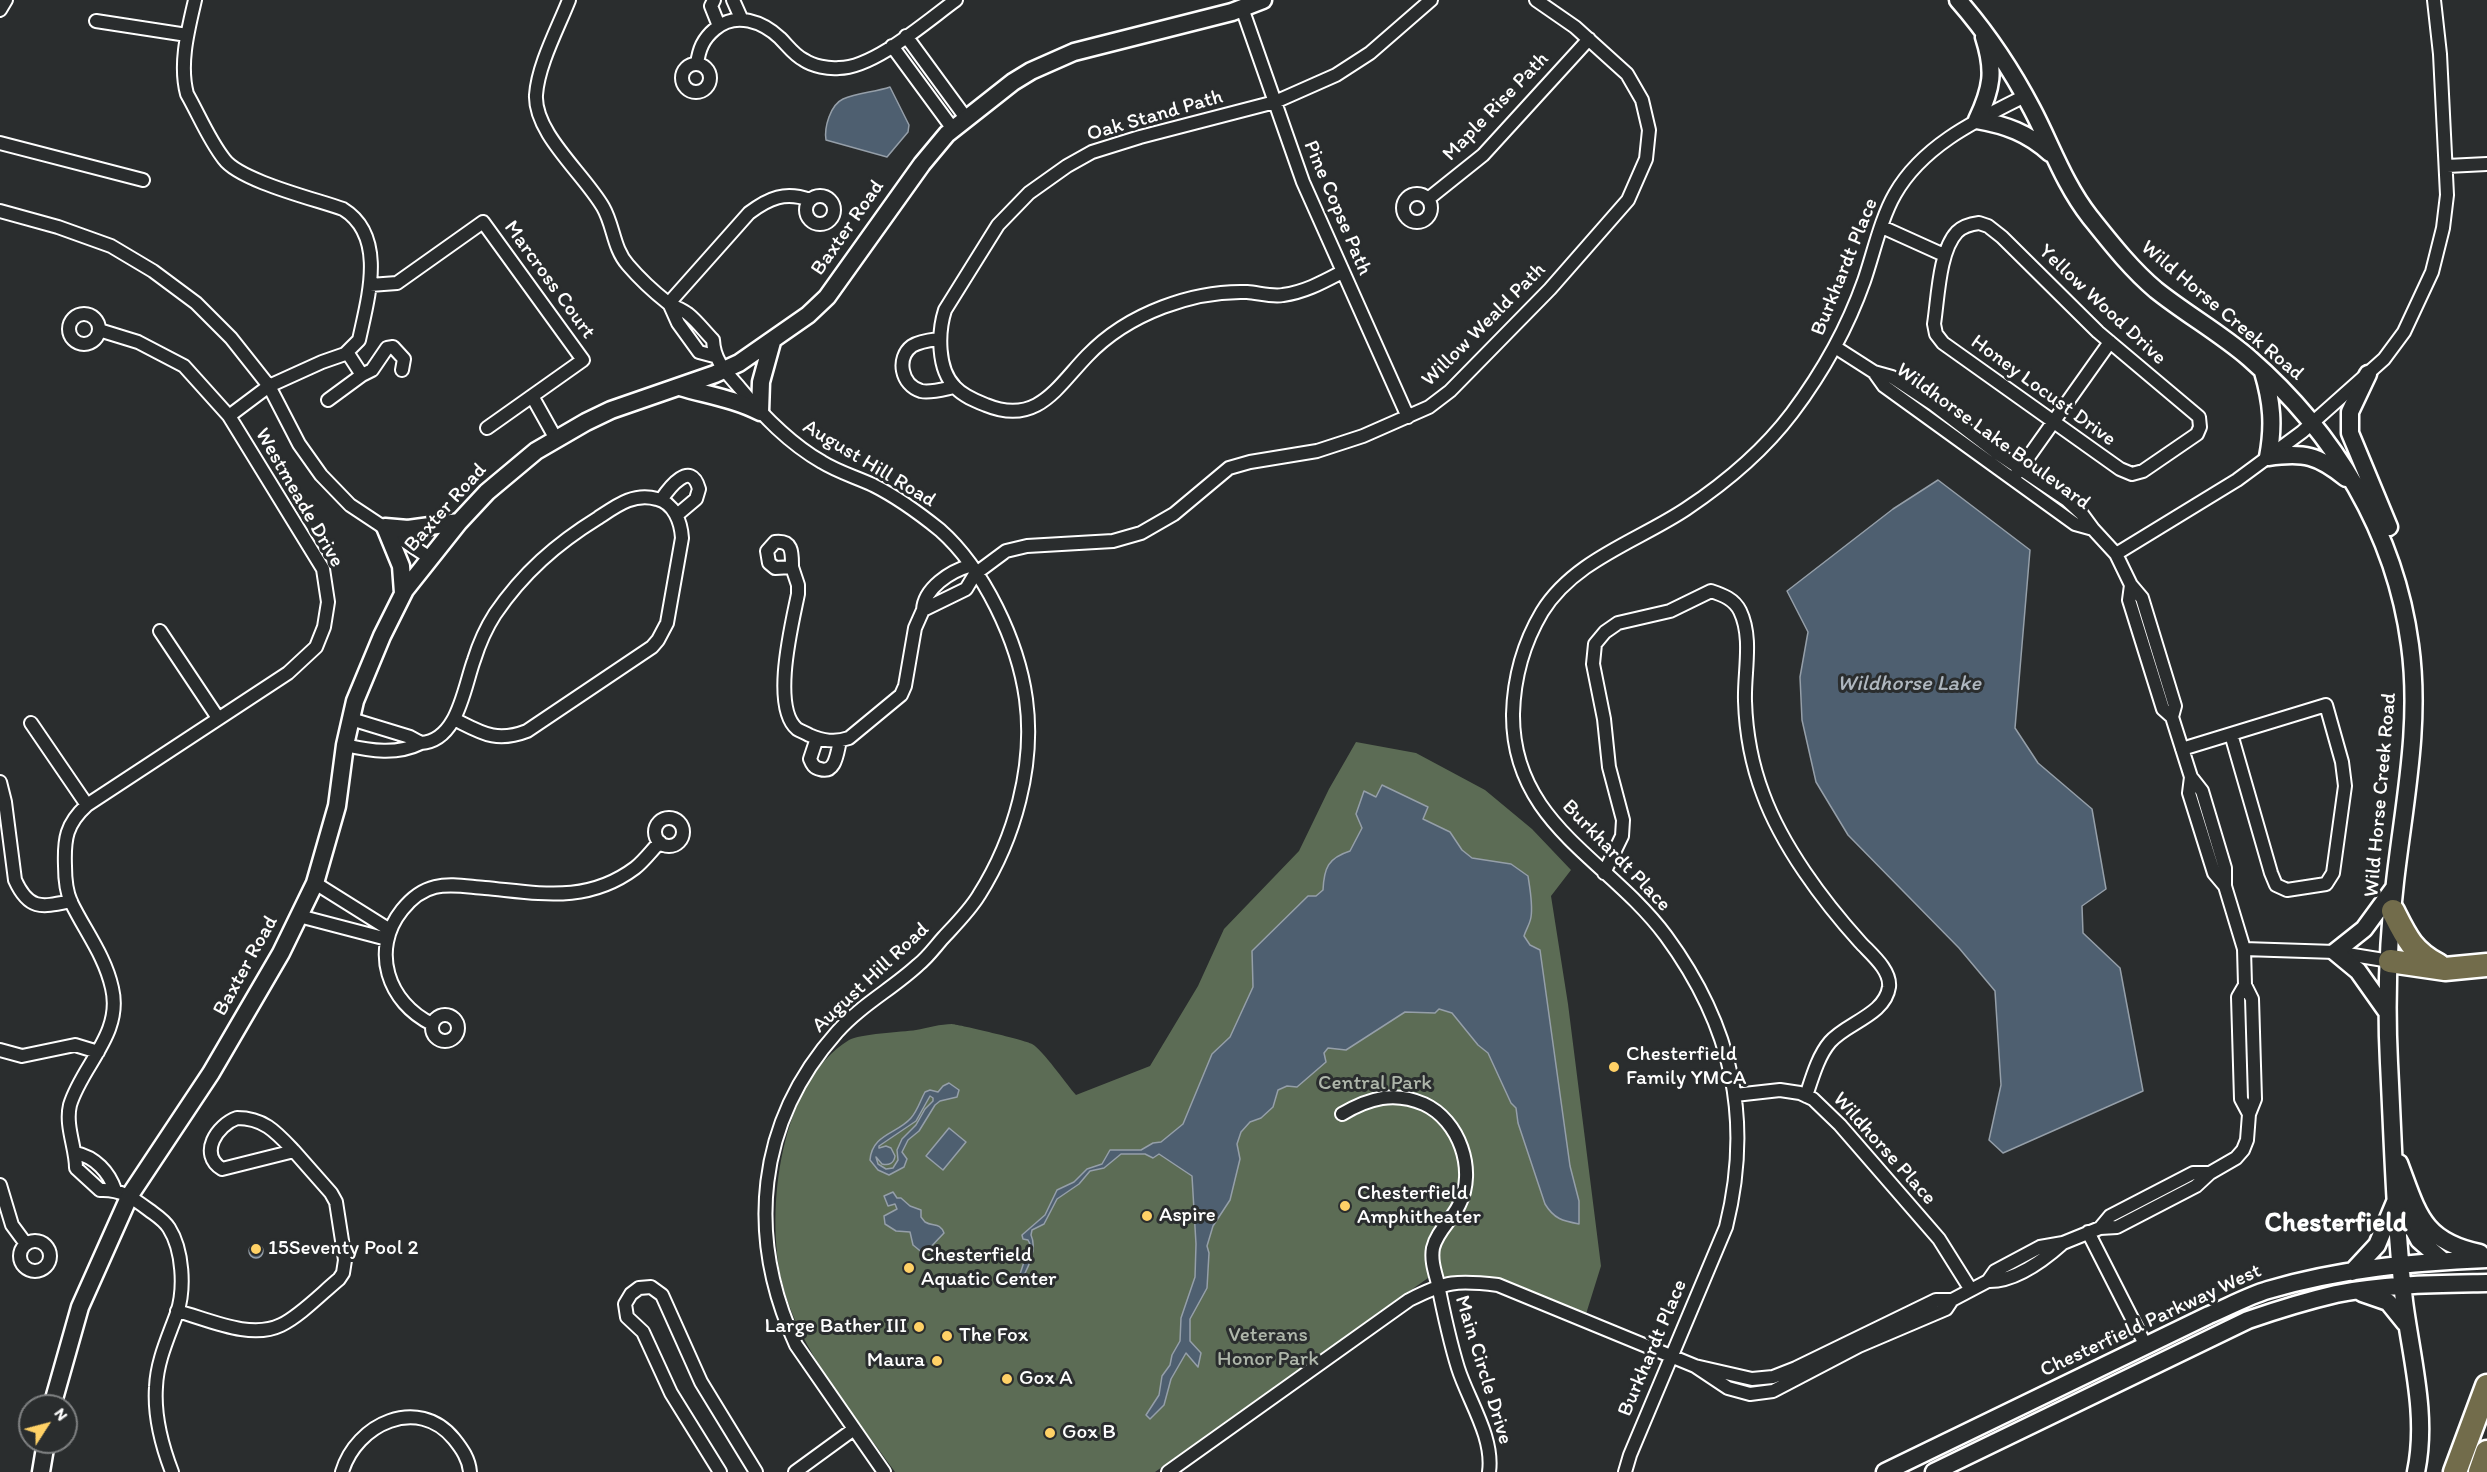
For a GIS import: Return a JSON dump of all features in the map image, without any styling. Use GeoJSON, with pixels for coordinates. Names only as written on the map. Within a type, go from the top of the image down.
{"type":"FeatureCollection","features":[{"type":"Feature","properties":{"kind":"highway"},"geometry":{"type":"LineString","coordinates":[[2392,911],[2408,941],[2417,952],[2445,969]]}},
{"type":"Feature","properties":{"kind":"highway"},"geometry":{"type":"LineString","coordinates":[[2391,961],[2445,969],[2487,965]]}},
{"type":"Feature","properties":{"kind":"highway"},"geometry":{"type":"LineString","coordinates":[[2455,1472],[2487,1386]]}},
{"type":"Feature","properties":{"kind":"highway"},"geometry":{"type":"LineString","coordinates":[[2480,1472],[2487,1452]]}},
{"type":"Feature","properties":{"kind":"main road","name":"Baxter Road"},"geometry":{"type":"LineString","coordinates":[[55,1394],[80,1307],[122,1193],[211,1073],[299,916],[315,884],[337,806],[345,745],[355,701],[371,659],[404,593],[459,522],[487,492],[510,472],[556,439],[611,410],[725,370],[772,342],[808,315],[827,297],[921,164],[960,124],[1013,82],[1074,52],[1242,8],[1263,0]]}},
{"type":"Feature","properties":{"kind":"main road","name":"Wild Horse Creek Road"},"geometry":{"type":"LineString","coordinates":[[1958,0],[2002,56],[2025,96],[2060,171],[2086,212],[2120,254],[2154,288],[2220,336],[2262,371],[2313,424],[2356,486],[2388,554],[2405,613],[2414,677],[2414,717],[2409,782],[2394,887],[2387,1012],[2396,1198],[2403,1286],[2420,1407],[2419,1458],[2416,1472]]}},
{"type":"Feature","properties":{"kind":"main road"},"geometry":{"type":"LineString","coordinates":[[1980,26],[1988,49],[1992,79],[1986,101],[1977,120],[2003,124],[2021,131],[2037,141],[2053,156]]}},
{"type":"Feature","properties":{"kind":"main road"},"geometry":{"type":"LineString","coordinates":[[680,387],[715,398],[739,401],[760,412],[761,382],[772,342]]}},
{"type":"Feature","properties":{"kind":"main road"},"geometry":{"type":"LineString","coordinates":[[2262,371],[2270,398],[2273,431],[2268,457],[2291,454],[2310,455],[2329,464],[2356,486]]}},
{"type":"Feature","properties":{"kind":"main road"},"geometry":{"type":"LineString","coordinates":[[2368,374],[2350,412],[2350,433],[2392,533],[2388,554]]}},
{"type":"Feature","properties":{"kind":"main road"},"geometry":{"type":"LineString","coordinates":[[404,593],[401,566],[385,527],[408,529],[459,522]]}},
{"type":"Feature","properties":{"kind":"main road"},"geometry":{"type":"LineString","coordinates":[[2387,1012],[2358,971],[2335,952],[2364,929],[2394,887]]}},
{"type":"Feature","properties":{"kind":"main road"},"geometry":{"type":"LineString","coordinates":[[2394,1148],[2420,1218],[2438,1236],[2457,1248],[2487,1254]]}},
{"type":"Feature","properties":{"kind":"main road"},"geometry":{"type":"LineString","coordinates":[[2396,1198],[2420,1240],[2442,1261]]}},
{"type":"Feature","properties":{"kind":"main road"},"geometry":{"type":"LineString","coordinates":[[2352,1272],[2377,1245],[2396,1198]]}},
{"type":"Feature","properties":{"kind":"main road","name":"Chesterfield Parkway West"},"geometry":{"type":"LineString","coordinates":[[1885,1472],[2263,1292],[2352,1272],[2402,1265],[2487,1258]]}},
{"type":"Feature","properties":{"kind":"main road","name":"Chesterfield Parkway West"},"geometry":{"type":"LineString","coordinates":[[1934,1472],[2248,1320],[2295,1304],[2355,1292],[2403,1286],[2487,1283]]}},
{"type":"Feature","properties":{"kind":"main road"},"geometry":{"type":"LineString","coordinates":[[2355,1292],[2372,1295],[2388,1302],[2408,1326]]}},
{"type":"Feature","properties":{"kind":"main road"},"geometry":{"type":"LineString","coordinates":[[2146,1346],[2155,1364]]}},
{"type":"Feature","properties":{"kind":"main road"},"geometry":{"type":"LineString","coordinates":[[41,1472],[44,1454]]}},
{"type":"Feature","properties":{"kind":"street"},"geometry":{"type":"LineString","coordinates":[[0,10],[6,0]]}},
{"type":"Feature","properties":{"kind":"street"},"geometry":{"type":"LineString","coordinates":[[195,0],[187,35],[184,72],[187,94],[225,160],[238,171],[254,178],[343,208],[351,213],[364,230],[368,240],[370,285],[359,340],[347,352],[362,375]]}},
{"type":"Feature","properties":{"kind":"street"},"geometry":{"type":"LineString","coordinates":[[569,0],[540,77],[536,94],[537,110],[543,125],[604,210],[616,248],[626,263],[669,303],[688,314],[713,340],[714,356],[699,352],[678,323],[669,303]]}},
{"type":"Feature","properties":{"kind":"street"},"geometry":{"type":"LineString","coordinates":[[714,0],[711,6],[719,26]]}},
{"type":"Feature","properties":{"kind":"street"},"geometry":{"type":"LineString","coordinates":[[733,0],[741,18]]}},
{"type":"Feature","properties":{"kind":"street"},"geometry":{"type":"LineString","coordinates":[[698,64],[699,51],[707,36],[719,26],[741,18],[764,27],[804,61],[822,67],[852,67],[868,62],[956,0]]}},
{"type":"Feature","properties":{"kind":"street","name":"Oak Stand Path"},"geometry":{"type":"LineString","coordinates":[[954,387],[942,362],[939,339],[940,324],[945,310],[998,225],[1029,193],[1067,166],[1092,152],[1140,137],[1275,102],[1336,75],[1370,53],[1431,0]]}},
{"type":"Feature","properties":{"kind":"street"},"geometry":{"type":"LineString","coordinates":[[1536,0],[1589,39]]}},
{"type":"Feature","properties":{"kind":"street"},"geometry":{"type":"LineString","coordinates":[[2116,554],[2237,480],[2313,424],[2384,359],[2404,332],[2432,272],[2443,228],[2447,195],[2440,54],[2434,0]]}},
{"type":"Feature","properties":{"kind":"street","name":"Pine Copse Path"},"geometry":{"type":"LineString","coordinates":[[1242,8],[1303,182],[1408,417]]}},
{"type":"Feature","properties":{"kind":"street"},"geometry":{"type":"LineString","coordinates":[[96,21],[187,35]]}},
{"type":"Feature","properties":{"kind":"street"},"geometry":{"type":"LineString","coordinates":[[906,36],[960,124]]}},
{"type":"Feature","properties":{"kind":"street","name":"Maple Rise Path"},"geometry":{"type":"LineString","coordinates":[[1428,199],[1483,155],[1589,39]]}},
{"type":"Feature","properties":{"kind":"street","name":"Willow Weald Path"},"geometry":{"type":"LineString","coordinates":[[972,570],[1006,551],[1027,546],[1113,541],[1141,533],[1174,514],[1229,468],[1250,462],[1317,451],[1363,436],[1429,407],[1450,391],[1550,289],[1628,200],[1647,159],[1648,130],[1642,100],[1627,74],[1589,39]]}},
{"type":"Feature","properties":{"kind":"street"},"geometry":{"type":"LineString","coordinates":[[892,46],[960,124]]}},
{"type":"Feature","properties":{"kind":"street","name":"Burkhardt Place"},"geometry":{"type":"LineString","coordinates":[[1625,1472],[1670,1357],[1726,1227],[1735,1192],[1739,1148],[1735,1095],[1724,1050],[1710,1013],[1690,972],[1664,934],[1636,902],[1562,834],[1536,800],[1518,762],[1513,732],[1513,688],[1524,646],[1544,609],[1576,575],[1604,555],[1640,537],[1686,509],[1720,484],[1755,453],[1790,416],[1835,347],[1863,284],[1895,194],[1918,165],[1946,140],[1977,120],[2025,96]]}},
{"type":"Feature","properties":{"kind":"street"},"geometry":{"type":"LineString","coordinates":[[0,142],[143,180]]}},
{"type":"Feature","properties":{"kind":"street"},"geometry":{"type":"LineString","coordinates":[[2447,166],[2487,164]]}},
{"type":"Feature","properties":{"kind":"street"},"geometry":{"type":"LineString","coordinates":[[669,303],[749,213],[764,202],[778,196],[810,200]]}},
{"type":"Feature","properties":{"kind":"street"},"geometry":{"type":"LineString","coordinates":[[0,211],[58,226],[111,246],[196,303],[231,338],[269,386],[299,444],[321,475],[350,505],[430,558]]}},
{"type":"Feature","properties":{"kind":"street","name":"Marcross Court"},"geometry":{"type":"LineString","coordinates":[[370,285],[397,283],[483,222],[583,360],[487,428]]}},
{"type":"Feature","properties":{"kind":"street","name":"Yellow Wood Drive"},"geometry":{"type":"LineString","coordinates":[[1944,255],[1957,232],[1969,225],[1979,223],[1988,226],[2110,342],[2199,417],[2200,427],[2191,440],[2143,471],[2132,474]]}},
{"type":"Feature","properties":{"kind":"street"},"geometry":{"type":"LineString","coordinates":[[1882,227],[1944,255]]}},
{"type":"Feature","properties":{"kind":"street","name":"Honey Locust Drive"},"geometry":{"type":"LineString","coordinates":[[1944,255],[1934,324],[1936,334],[1944,343],[2120,470],[2132,474]]}},
{"type":"Feature","properties":{"kind":"street"},"geometry":{"type":"LineString","coordinates":[[939,339],[917,343],[904,355],[903,375],[912,387],[921,391],[954,387],[971,399],[996,409],[1013,411],[1031,408],[1059,389],[1087,356],[1135,319],[1192,297],[1245,292],[1280,296],[1301,291],[1342,272]]}},
{"type":"Feature","properties":{"kind":"street"},"geometry":{"type":"LineString","coordinates":[[99,330],[138,342],[184,366],[229,416]]}},
{"type":"Feature","properties":{"kind":"street"},"geometry":{"type":"LineString","coordinates":[[2016,474],[2110,342]]}},
{"type":"Feature","properties":{"kind":"street"},"geometry":{"type":"LineString","coordinates":[[328,400],[372,370],[387,348],[393,347],[405,359],[402,370]]}},
{"type":"Feature","properties":{"kind":"street","name":"Wildhorse Lake Boulevard"},"geometry":{"type":"LineString","coordinates":[[1168,1472],[1186,1466],[1409,1300],[1438,1286],[1466,1281],[1498,1285],[1695,1366],[1728,1388],[1750,1394],[1773,1391],[1859,1346],[1946,1309],[1952,1300],[1988,1281],[2001,1282],[2048,1256],[2063,1243],[2094,1230],[2118,1227],[2196,1186],[2210,1173],[2236,1158],[2243,1150],[2247,1140],[2249,1114],[2255,1099],[2252,999],[2245,985],[2244,949],[2225,886],[2225,868],[2202,791],[2191,777],[2172,717],[2175,706],[2142,598],[2131,585],[2116,554],[2067,500],[2016,474],[1933,404],[1892,377],[1874,372],[1835,347]]}},
{"type":"Feature","properties":{"kind":"street","name":"Westmeade Drive"},"geometry":{"type":"LineString","coordinates":[[172,1472],[159,1425],[155,1389],[158,1364],[177,1311],[181,1286],[180,1263],[170,1230],[164,1221],[122,1193],[110,1176],[86,1155],[76,1153],[69,1124],[70,1108],[78,1085],[108,1034],[114,1015],[113,990],[106,966],[71,901],[65,881],[63,848],[65,837],[75,816],[87,805],[288,673],[316,647],[328,602],[322,569],[229,416],[269,386],[347,352]]}},
{"type":"Feature","properties":{"kind":"street","name":"August Hill Road"},"geometry":{"type":"LineString","coordinates":[[714,356],[773,426],[821,462],[871,484],[905,504],[942,532],[960,551],[998,608],[1010,635],[1026,700],[1028,735],[1024,782],[1012,829],[979,896],[919,964],[860,1009],[818,1054],[783,1114],[765,1187],[765,1232],[771,1276],[778,1302],[796,1345],[884,1472]]}},
{"type":"Feature","properties":{"kind":"street"},"geometry":{"type":"LineString","coordinates":[[532,396],[556,439]]}},
{"type":"Feature","properties":{"kind":"street"},"geometry":{"type":"LineString","coordinates":[[661,500],[681,477],[695,480],[699,489],[696,499],[676,515]]}},
{"type":"Feature","properties":{"kind":"street"},"geometry":{"type":"LineString","coordinates":[[345,745],[367,750],[406,751],[443,733],[454,719],[483,637],[493,617],[534,565],[572,534],[625,501],[638,497],[661,500],[676,515],[681,527],[682,538],[667,623],[652,648],[527,731],[514,736],[495,737],[484,734],[454,719]]}},
{"type":"Feature","properties":{"kind":"street"},"geometry":{"type":"LineString","coordinates":[[792,567],[798,585],[798,594],[785,669],[785,706],[796,728],[817,738],[840,741],[849,738],[901,695],[905,686],[915,628],[928,597],[945,577],[955,570],[972,570],[966,589],[923,610]]}},
{"type":"Feature","properties":{"kind":"street"},"geometry":{"type":"LineString","coordinates":[[1604,873],[1622,836],[1623,820],[1609,767],[1604,719],[1593,664],[1595,644],[1618,622],[1670,611],[1711,591],[1731,599],[1743,619],[1747,643],[1745,699],[1748,738],[1763,794],[1779,830],[1810,878],[1848,929],[1883,968],[1888,979],[1889,988],[1880,1004],[1830,1042],[1818,1063],[1806,1095]]}},
{"type":"Feature","properties":{"kind":"street"},"geometry":{"type":"LineString","coordinates":[[160,631],[218,718]]}},
{"type":"Feature","properties":{"kind":"street"},"geometry":{"type":"LineString","coordinates":[[2182,749],[2231,734],[2326,705],[2343,762],[2345,786],[2334,873],[2326,884],[2287,890],[2277,885],[2271,873],[2231,734]]}},
{"type":"Feature","properties":{"kind":"street"},"geometry":{"type":"LineString","coordinates":[[351,719],[410,737],[421,743]]}},
{"type":"Feature","properties":{"kind":"street"},"geometry":{"type":"LineString","coordinates":[[31,723],[87,805]]}},
{"type":"Feature","properties":{"kind":"street"},"geometry":{"type":"LineString","coordinates":[[817,738],[810,759],[814,766],[822,770],[829,768],[835,762],[840,741]]}},
{"type":"Feature","properties":{"kind":"street"},"geometry":{"type":"LineString","coordinates":[[0,782],[5,802],[15,880],[19,890],[25,899],[34,905],[46,906],[71,901]]}},
{"type":"Feature","properties":{"kind":"street"},"geometry":{"type":"LineString","coordinates":[[432,1024],[418,1017],[394,989],[387,974],[385,957],[388,935],[406,905],[422,892],[449,885],[560,896],[582,892],[618,879],[636,867],[660,842]]}},
{"type":"Feature","properties":{"kind":"street"},"geometry":{"type":"LineString","coordinates":[[315,884],[388,935]]}},
{"type":"Feature","properties":{"kind":"street"},"geometry":{"type":"LineString","coordinates":[[299,916],[388,935]]}},
{"type":"Feature","properties":{"kind":"street"},"geometry":{"type":"LineString","coordinates":[[2244,949],[2335,952],[2391,961]]}},
{"type":"Feature","properties":{"kind":"street"},"geometry":{"type":"LineString","coordinates":[[0,1051],[22,1056],[75,1046],[98,1052]]}},
{"type":"Feature","properties":{"kind":"street","name":"Wildhorse Place"},"geometry":{"type":"LineString","coordinates":[[1735,1095],[1780,1090],[1806,1095],[1813,1099],[1840,1125],[1939,1239],[1971,1290]]}},
{"type":"Feature","properties":{"kind":"street","name":"Main Circle Drive"},"geometry":{"type":"LineString","coordinates":[[1342,1114],[1359,1104],[1382,1097],[1401,1097],[1435,1110],[1450,1126],[1461,1145],[1466,1167],[1465,1186],[1460,1205],[1441,1231],[1434,1248],[1433,1261],[1448,1336],[1459,1372],[1480,1420],[1490,1464],[1489,1472]]}},
{"type":"Feature","properties":{"kind":"street"},"geometry":{"type":"LineString","coordinates":[[177,1311],[246,1329],[270,1328],[287,1321],[339,1279],[343,1273],[345,1260],[336,1202],[294,1150],[274,1130],[259,1120],[248,1118],[237,1118],[219,1128],[213,1138],[211,1149],[213,1160],[222,1169],[294,1150]]}},
{"type":"Feature","properties":{"kind":"street"},"geometry":{"type":"LineString","coordinates":[[0,1185],[12,1225],[26,1244]]}},
{"type":"Feature","properties":{"kind":"street"},"geometry":{"type":"LineString","coordinates":[[2094,1230],[2146,1346]]}},
{"type":"Feature","properties":{"kind":"street"},"geometry":{"type":"LineString","coordinates":[[720,1472],[671,1393],[643,1332],[627,1317],[625,1304],[631,1294],[639,1288],[651,1287],[662,1294],[701,1382],[756,1472]]}},
{"type":"Feature","properties":{"kind":"street"},"geometry":{"type":"LineString","coordinates":[[342,1472],[348,1455],[366,1435],[395,1418],[411,1416],[426,1420],[452,1436],[466,1456],[470,1472]]}},
{"type":"Feature","properties":{"kind":"street"},"geometry":{"type":"LineString","coordinates":[[795,1472],[854,1430]]}},
{"type":"Feature","properties":{"kind":"green space","name":"Central Park"},"geometry":{"type":"Polygon","coordinates":[[[1356,742],[1416,753],[1485,790],[1532,829],[1571,870],[1551,896],[1568,1004],[1601,1266],[1586,1314],[1527,1290],[1491,1279],[1451,1276],[1428,1278],[1155,1472],[895,1472],[814,1357],[790,1307],[782,1282],[777,1253],[778,1185],[783,1150],[793,1116],[807,1085],[826,1060],[849,1040],[862,1036],[948,1024],[1032,1044],[1076,1095],[1150,1066],[1198,986],[1224,929],[1299,851],[1329,789],[1356,742]]]}},
{"type":"Feature","properties":{"kind":"water"},"geometry":{"type":"Polygon","coordinates":[[[890,87],[909,125],[908,132],[887,157],[826,140],[829,117],[838,102],[854,95],[890,87]]]}},
{"type":"Feature","properties":{"kind":"water","name":"Wildhorse Lake"},"geometry":{"type":"Polygon","coordinates":[[[1938,480],[2030,550],[2015,728],[2038,763],[2092,809],[2106,889],[2082,906],[2083,933],[2120,968],[2143,1091],[2003,1153],[1989,1140],[2001,1085],[1995,991],[1959,948],[1848,835],[1816,782],[1802,720],[1800,677],[1808,632],[1787,591],[1893,509],[1938,480]]]}},
{"type":"Feature","properties":{"kind":"water"},"geometry":{"type":"Polygon","coordinates":[[[1382,785],[1428,807],[1423,819],[1450,832],[1462,850],[1472,858],[1511,864],[1528,876],[1532,912],[1524,936],[1530,945],[1540,950],[1570,1166],[1579,1201],[1579,1224],[1559,1218],[1545,1204],[1518,1123],[1516,1108],[1511,1103],[1488,1053],[1478,1045],[1452,1013],[1439,1009],[1435,1013],[1405,1012],[1346,1050],[1328,1048],[1324,1053],[1326,1062],[1297,1087],[1287,1086],[1278,1090],[1273,1107],[1261,1118],[1250,1122],[1241,1132],[1237,1144],[1240,1159],[1230,1200],[1213,1226],[1207,1246],[1209,1253],[1207,1288],[1190,1319],[1190,1341],[1201,1353],[1198,1367],[1186,1353],[1171,1379],[1164,1405],[1150,1419],[1146,1415],[1159,1395],[1162,1376],[1170,1365],[1172,1355],[1180,1341],[1181,1318],[1195,1277],[1196,1244],[1192,1176],[1159,1154],[1153,1158],[1145,1154],[1121,1154],[1104,1168],[1090,1171],[1079,1184],[1057,1199],[1044,1224],[1032,1230],[1031,1260],[1020,1283],[1015,1285],[1014,1279],[1019,1277],[1030,1244],[1028,1240],[1023,1239],[1022,1235],[1045,1215],[1057,1190],[1074,1182],[1087,1169],[1102,1164],[1110,1150],[1141,1150],[1153,1143],[1161,1142],[1183,1124],[1212,1054],[1230,1037],[1253,987],[1252,951],[1308,896],[1316,896],[1323,890],[1329,865],[1337,857],[1350,851],[1362,828],[1356,814],[1364,791],[1376,797],[1382,785]]]}},
{"type":"Feature","properties":{"kind":"water"},"geometry":{"type":"Polygon","coordinates":[[[949,1083],[959,1090],[957,1097],[940,1101],[935,1105],[919,1131],[908,1140],[902,1152],[907,1159],[904,1167],[889,1175],[878,1170],[870,1160],[875,1145],[911,1118],[925,1092],[930,1090],[938,1092],[949,1083]],[[930,1096],[916,1121],[879,1146],[879,1148],[886,1146],[891,1148],[895,1156],[887,1165],[882,1164],[876,1157],[878,1164],[886,1169],[893,1168],[898,1160],[897,1150],[902,1139],[916,1125],[933,1098],[930,1096]]]}},
{"type":"Feature","properties":{"kind":"water"},"geometry":{"type":"Polygon","coordinates":[[[949,1128],[966,1142],[943,1170],[926,1156],[949,1128]]]}},
{"type":"Feature","properties":{"kind":"water"},"geometry":{"type":"Polygon","coordinates":[[[893,1192],[897,1198],[921,1210],[921,1217],[925,1222],[938,1226],[944,1233],[924,1254],[913,1245],[910,1232],[896,1231],[885,1224],[884,1216],[897,1209],[895,1204],[888,1206],[884,1196],[893,1192]]]}},
{"type":"Feature","properties":{"kind":"water","name":"15Seventy Pool 2"},"geometry":{"type":"Polygon","coordinates":[[[256,1244],[261,1246],[263,1251],[261,1256],[256,1258],[251,1256],[249,1251],[251,1246],[256,1244]]]}},
{"type":"Feature","properties":{"kind":"place","name":"Chesterfield Family YMCA"},"geometry":{"type":"Point","coordinates":[1614,1067]}},
{"type":"Feature","properties":{"kind":"place","name":"Chesterfield Amphitheater"},"geometry":{"type":"Point","coordinates":[1345,1206]}},
{"type":"Feature","properties":{"kind":"place","name":"Aspire"},"geometry":{"type":"Point","coordinates":[1147,1216]}},
{"type":"Feature","properties":{"kind":"place","name":"15Seventy Pool 2"},"geometry":{"type":"Point","coordinates":[256,1249]}},
{"type":"Feature","properties":{"kind":"place","name":"Chesterfield Aquatic Center"},"geometry":{"type":"Point","coordinates":[909,1268]}},
{"type":"Feature","properties":{"kind":"place","name":"Large Bather III"},"geometry":{"type":"Point","coordinates":[919,1327]}},
{"type":"Feature","properties":{"kind":"place","name":"The Fox"},"geometry":{"type":"Point","coordinates":[947,1336]}},
{"type":"Feature","properties":{"kind":"place","name":"Maura"},"geometry":{"type":"Point","coordinates":[937,1361]}},
{"type":"Feature","properties":{"kind":"place","name":"Gox A"},"geometry":{"type":"Point","coordinates":[1007,1379]}},
{"type":"Feature","properties":{"kind":"place","name":"Gox B"},"geometry":{"type":"Point","coordinates":[1050,1433]}},
{"type":"Feature","properties":{"kind":"district","name":"Chesterfield"},"geometry":{"type":"Point","coordinates":[2336,1224]}},
{"type":"Feature","properties":{"kind":"park label","name":"Veterans Honor Park"},"geometry":{"type":"Point","coordinates":[1268,1348]}}]}
